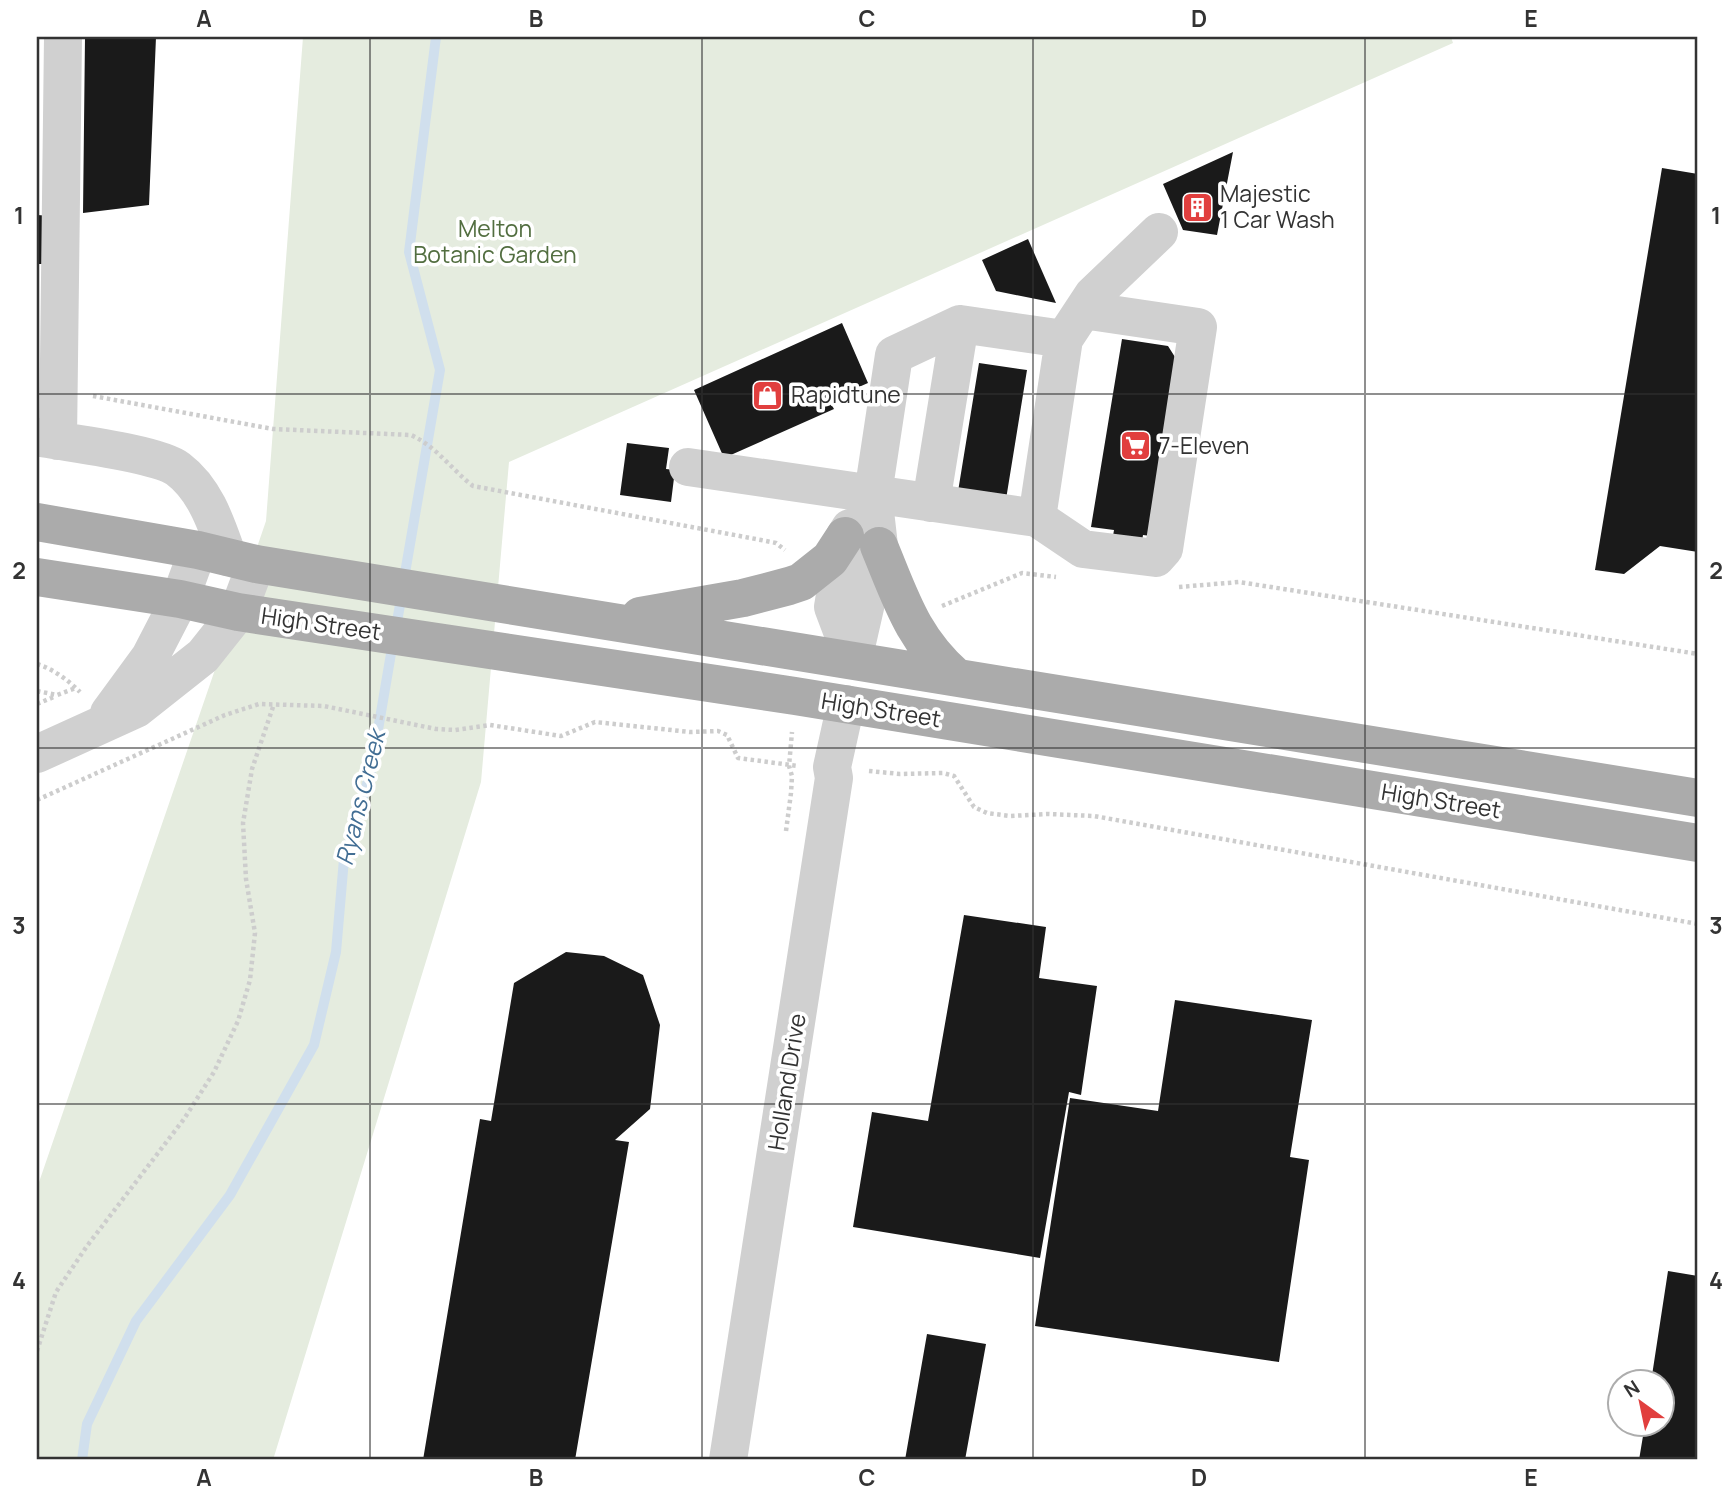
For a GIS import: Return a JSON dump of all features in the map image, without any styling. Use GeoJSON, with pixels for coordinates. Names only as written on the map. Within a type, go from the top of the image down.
{"type":"FeatureCollection","features":[{"type":"Feature","properties":{"kind":"main road","name":"High Street"},"geometry":{"type":"LineString","coordinates":[[37,522],[373,582],[1698,799]]}},
{"type":"Feature","properties":{"kind":"main road"},"geometry":{"type":"LineString","coordinates":[[611,621],[743,598],[801,582],[830,559],[862,541],[918,635],[936,659],[956,677]]}},
{"type":"Feature","properties":{"kind":"main road","name":"High Street"},"geometry":{"type":"LineString","coordinates":[[46,582],[180,599],[238,612],[846,704],[1698,843]]}},
{"type":"Feature","properties":{"kind":"main road"},"geometry":{"type":"LineString","coordinates":[[846,704],[853,660]]}},
{"type":"Feature","properties":{"kind":"street"},"geometry":{"type":"LineString","coordinates":[[37,754],[136,709],[203,656],[238,612],[228,557],[216,523],[203,498],[177,468],[149,458],[47,439],[58,390],[49,145],[63,37]]}},
{"type":"Feature","properties":{"kind":"street"},"geometry":{"type":"LineString","coordinates":[[1037,518],[1074,324],[1093,295],[1159,232]]}},
{"type":"Feature","properties":{"kind":"street"},"geometry":{"type":"LineString","coordinates":[[931,503],[960,324]]}},
{"type":"Feature","properties":{"kind":"street"},"geometry":{"type":"LineString","coordinates":[[688,467],[873,494],[931,503],[1037,518],[1083,549],[1156,558],[1164,549],[1198,327],[960,324],[894,355],[873,494],[862,541],[834,607],[853,660]]}},
{"type":"Feature","properties":{"kind":"street"},"geometry":{"type":"LineString","coordinates":[[102,723],[150,657],[180,599],[228,557]]}},
{"type":"Feature","properties":{"kind":"street","name":"Holland Drive"},"geometry":{"type":"LineString","coordinates":[[728,1460],[834,778],[832,767],[846,704]]}},
{"type":"Feature","properties":{"kind":"path"},"geometry":{"type":"LineString","coordinates":[[58,390],[273,429],[411,435],[428,443],[454,471],[473,486],[776,543],[786,551],[801,582]]}},
{"type":"Feature","properties":{"kind":"path"},"geometry":{"type":"LineString","coordinates":[[909,616],[919,617],[1022,573],[1065,578]]}},
{"type":"Feature","properties":{"kind":"path"},"geometry":{"type":"LineString","coordinates":[[1170,588],[1239,582],[1698,654]]}},
{"type":"Feature","properties":{"kind":"path"},"geometry":{"type":"LineString","coordinates":[[37,704],[76,688]]}},
{"type":"Feature","properties":{"kind":"path"},"geometry":{"type":"LineString","coordinates":[[37,691],[57,695]]}},
{"type":"Feature","properties":{"kind":"path"},"geometry":{"type":"LineString","coordinates":[[789,766],[795,696]]}},
{"type":"Feature","properties":{"kind":"path"},"geometry":{"type":"LineString","coordinates":[[37,800],[225,715],[259,704],[324,706],[455,730],[490,725],[561,736],[595,722],[690,732],[718,731],[727,735],[738,758],[789,766],[901,774],[943,773],[954,776],[974,807],[987,813],[1010,816],[1094,816],[1698,924]]}},
{"type":"Feature","properties":{"kind":"path"},"geometry":{"type":"LineString","coordinates":[[37,1351],[55,1292],[184,1119],[214,1072],[239,1021],[250,980],[255,933],[246,879],[243,823],[253,769],[274,704]]}},
{"type":"Feature","properties":{"kind":"green space","name":"Melton Botanic Garden"},"geometry":{"type":"Polygon","coordinates":[[[303,37],[1451,37],[1453,43],[509,462],[481,782],[273,1460],[37,1460],[37,1188],[266,521],[303,37]]]}},
{"type":"Feature","properties":{"kind":"building"},"geometry":{"type":"Polygon","coordinates":[[[85,37],[156,37],[149,205],[83,213],[85,37]]]}},
{"type":"Feature","properties":{"kind":"building","name":"Majestic 1 Car Wash"},"geometry":{"type":"Polygon","coordinates":[[[1233,152],[1217,235],[1183,230],[1163,184],[1233,152]]]}},
{"type":"Feature","properties":{"kind":"building"},"geometry":{"type":"Polygon","coordinates":[[[1662,168],[1698,174],[1698,552],[1660,546],[1624,574],[1595,570],[1662,168]]]}},
{"type":"Feature","properties":{"kind":"building"},"geometry":{"type":"Polygon","coordinates":[[[37,215],[52,216],[52,264],[37,264],[37,215]]]}},
{"type":"Feature","properties":{"kind":"building"},"geometry":{"type":"Polygon","coordinates":[[[1028,239],[1056,303],[996,291],[982,260],[1028,239]]]}},
{"type":"Feature","properties":{"kind":"building","name":"Rapidtune"},"geometry":{"type":"Polygon","coordinates":[[[842,323],[868,383],[829,400],[834,409],[724,458],[694,390],[842,323]]]}},
{"type":"Feature","properties":{"kind":"building","name":"7-Eleven"},"geometry":{"type":"Polygon","coordinates":[[[1122,339],[1168,346],[1180,365],[1151,536],[1143,535],[1140,553],[1111,548],[1114,530],[1091,527],[1122,339]]]}},
{"type":"Feature","properties":{"kind":"building"},"geometry":{"type":"Polygon","coordinates":[[[979,363],[1027,370],[1002,524],[954,516],[979,363]]]}},
{"type":"Feature","properties":{"kind":"building"},"geometry":{"type":"Polygon","coordinates":[[[627,443],[669,448],[666,469],[675,470],[671,502],[620,495],[627,443]]]}},
{"type":"Feature","properties":{"kind":"building"},"geometry":{"type":"Polygon","coordinates":[[[964,915],[1046,927],[1039,978],[1097,986],[1081,1095],[1069,1092],[1040,1258],[853,1227],[872,1112],[928,1121],[964,915]]]}},
{"type":"Feature","properties":{"kind":"building"},"geometry":{"type":"Polygon","coordinates":[[[566,952],[604,956],[643,975],[660,1025],[650,1109],[615,1140],[629,1142],[575,1460],[423,1460],[480,1119],[491,1121],[514,983],[566,952]]]}},
{"type":"Feature","properties":{"kind":"building"},"geometry":{"type":"Polygon","coordinates":[[[1175,1000],[1312,1020],[1290,1157],[1309,1160],[1279,1362],[1035,1326],[1070,1098],[1158,1111],[1175,1000]]]}},
{"type":"Feature","properties":{"kind":"building"},"geometry":{"type":"Polygon","coordinates":[[[1668,1271],[1698,1276],[1698,1460],[1639,1460],[1643,1438],[1676,1438],[1676,1368],[1653,1368],[1668,1271]]]}},
{"type":"Feature","properties":{"kind":"building"},"geometry":{"type":"Polygon","coordinates":[[[927,1334],[986,1344],[965,1460],[905,1460],[927,1334]]]}},
{"type":"Feature","properties":{"kind":"waterway","name":"Ryans Creek"},"geometry":{"type":"LineString","coordinates":[[404,579],[440,370],[409,252],[436,37]]}},
{"type":"Feature","properties":{"kind":"waterway","name":"Ryans Creek"},"geometry":{"type":"LineString","coordinates":[[396,627],[402,594]]}},
{"type":"Feature","properties":{"kind":"waterway","name":"Ryans Creek"},"geometry":{"type":"LineString","coordinates":[[82,1460],[87,1424],[136,1321],[230,1195],[314,1045],[336,952],[344,859],[371,771],[393,642]]}},
{"type":"Feature","properties":{"kind":"place","name":"Majestic 1 Car Wash"},"geometry":{"type":"Point","coordinates":[1197,207]}},
{"type":"Feature","properties":{"kind":"place","name":"Rapidtune"},"geometry":{"type":"Point","coordinates":[768,395]}},
{"type":"Feature","properties":{"kind":"place","name":"7-Eleven"},"geometry":{"type":"Point","coordinates":[1136,446]}}]}
